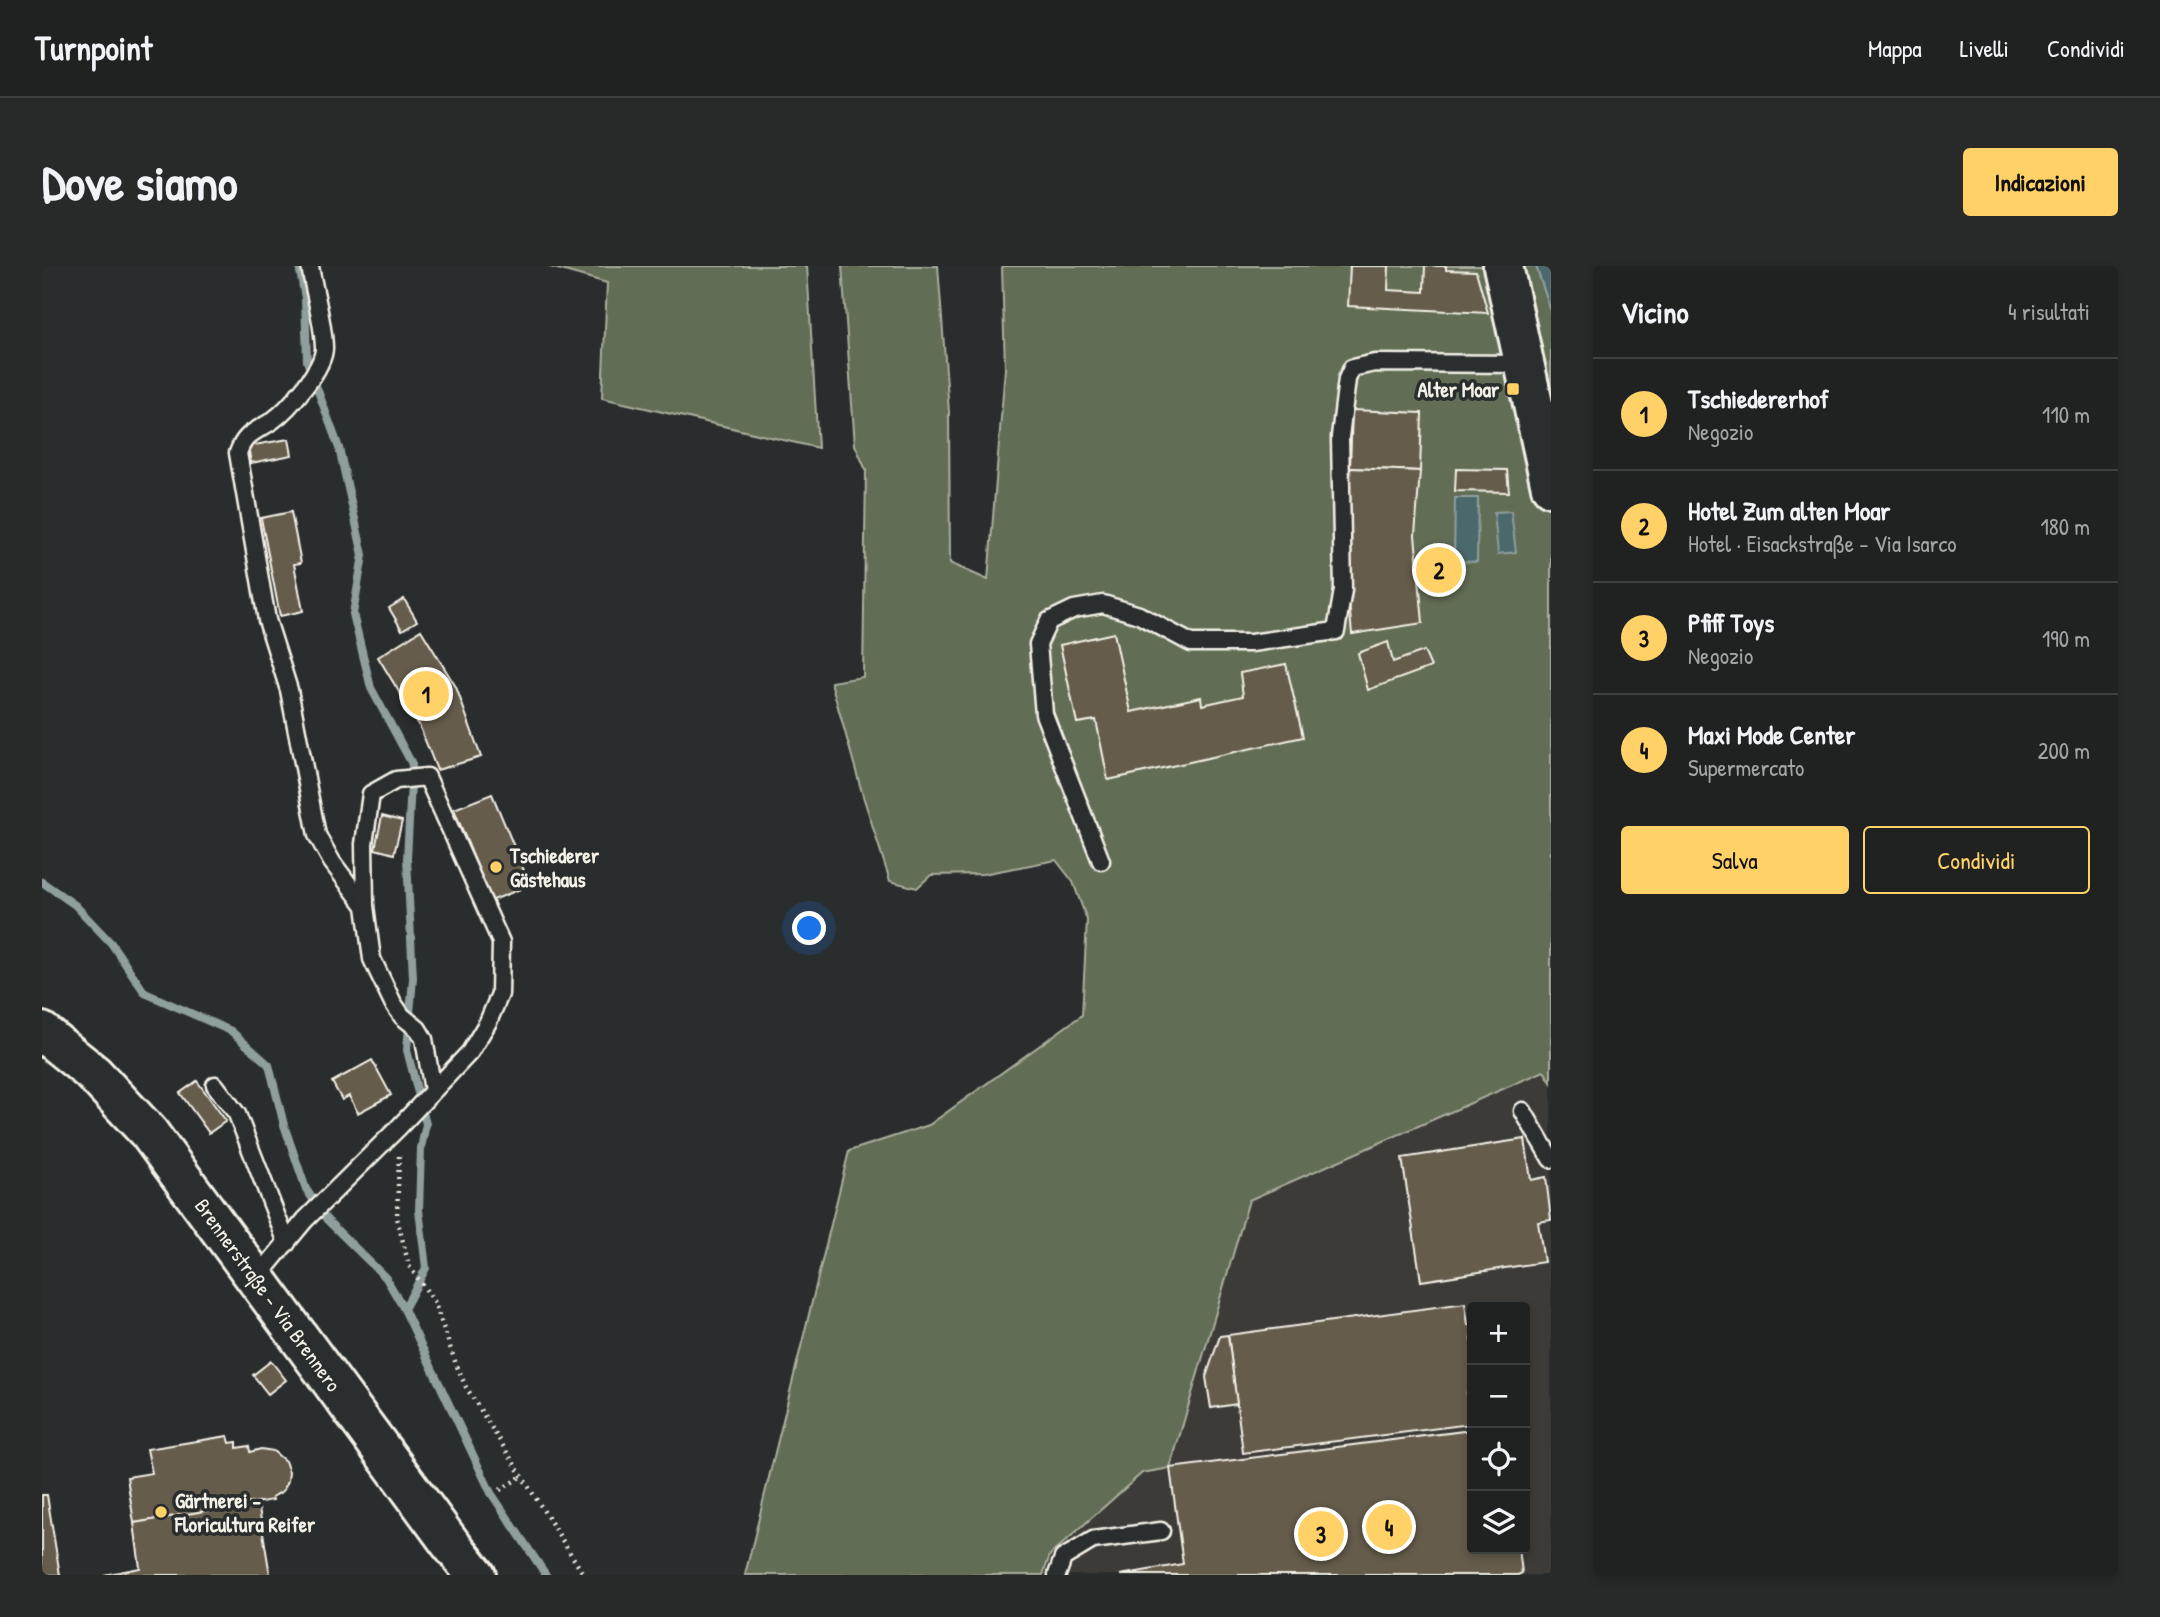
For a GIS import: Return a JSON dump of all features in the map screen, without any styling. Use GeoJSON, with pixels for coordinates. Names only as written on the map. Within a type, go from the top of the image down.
{"type":"FeatureCollection","features":[{"type":"Feature","properties":{"kind":"main road"},"geometry":{"type":"LineString","coordinates":[[1503,266],[1551,487]]}},
{"type":"Feature","properties":{"kind":"main road","name":"Brennerstraße - Via Brennero"},"geometry":{"type":"LineString","coordinates":[[42,1032],[94,1074],[149,1133],[450,1544],[476,1575]]}},
{"type":"Feature","properties":{"kind":"lane"},"geometry":{"type":"LineString","coordinates":[[310,266],[324,349],[317,368],[289,407],[273,421],[243,439],[238,453],[267,620],[289,690],[317,835],[332,862],[365,906]]}},
{"type":"Feature","properties":{"kind":"lane"},"geometry":{"type":"LineString","coordinates":[[1101,860],[1044,714],[1038,644],[1049,621],[1074,608],[1103,604],[1139,615],[1191,643],[1251,643],[1336,631],[1343,590],[1339,437],[1347,379],[1352,368],[1375,363],[1525,364]]}},
{"type":"Feature","properties":{"kind":"lane"},"geometry":{"type":"LineString","coordinates":[[257,1279],[305,1220],[399,1128],[470,1052],[488,1022],[499,994],[501,942],[427,777],[400,780],[371,794],[364,844],[365,906],[372,959],[393,1003],[424,1039],[430,1094]]}},
{"type":"Feature","properties":{"kind":"lane"},"geometry":{"type":"LineString","coordinates":[[215,1085],[237,1114],[287,1243]]}},
{"type":"Feature","properties":{"kind":"lane"},"geometry":{"type":"LineString","coordinates":[[1523,1111],[1551,1159]]}},
{"type":"Feature","properties":{"kind":"lane"},"geometry":{"type":"LineString","coordinates":[[1057,1575],[1063,1558],[1093,1540],[1161,1531]]}},
{"type":"Feature","properties":{"kind":"path"},"geometry":{"type":"LineString","coordinates":[[399,1128],[397,1218],[408,1266],[434,1301],[467,1387],[584,1575]]}},
{"type":"Feature","properties":{"kind":"path"},"geometry":{"type":"LineString","coordinates":[[500,1490],[522,1476]]}},
{"type":"Feature","properties":{"kind":"shaded area"},"geometry":{"type":"Polygon","coordinates":[[[1544,1070],[1551,1082],[1551,1575],[1043,1575],[1050,1555],[1142,1473],[1170,1468],[1249,1200],[1544,1070]]]}},
{"type":"Feature","properties":{"kind":"green space"},"geometry":{"type":"Polygon","coordinates":[[[547,266],[807,266],[818,448],[602,398],[607,283],[547,266]]]}},
{"type":"Feature","properties":{"kind":"green space"},"geometry":{"type":"Polygon","coordinates":[[[842,266],[938,266],[949,412],[950,563],[988,580],[1005,368],[1002,266],[1536,266],[1551,311],[1551,1082],[1544,1071],[1249,1200],[1170,1468],[1142,1473],[1050,1555],[1043,1575],[745,1575],[849,1151],[929,1125],[1082,1015],[1087,920],[1073,882],[1056,860],[983,874],[931,875],[917,888],[890,881],[831,682],[863,677],[866,470],[855,445],[842,266]]]}},
{"type":"Feature","properties":{"kind":"water"},"geometry":{"type":"Polygon","coordinates":[[[1536,266],[1551,266],[1551,311],[1536,266]]]}},
{"type":"Feature","properties":{"kind":"water"},"geometry":{"type":"Polygon","coordinates":[[[1455,498],[1478,498],[1477,562],[1454,561],[1455,498]]]}},
{"type":"Feature","properties":{"kind":"water"},"geometry":{"type":"Polygon","coordinates":[[[1511,511],[1516,552],[1498,554],[1494,512],[1511,511]]]}},
{"type":"Feature","properties":{"kind":"building"},"geometry":{"type":"Polygon","coordinates":[[[1350,266],[1389,266],[1388,290],[1424,292],[1425,266],[1476,271],[1488,313],[1348,306],[1350,266]]]}},
{"type":"Feature","properties":{"kind":"building"},"geometry":{"type":"Polygon","coordinates":[[[1352,410],[1422,413],[1420,471],[1350,468],[1352,410]]]}},
{"type":"Feature","properties":{"kind":"building"},"geometry":{"type":"Polygon","coordinates":[[[289,439],[292,455],[251,463],[248,446],[289,439]]]}},
{"type":"Feature","properties":{"kind":"building"},"geometry":{"type":"Polygon","coordinates":[[[1350,468],[1420,471],[1415,535],[1423,623],[1352,634],[1348,591],[1350,468]]]}},
{"type":"Feature","properties":{"kind":"building"},"geometry":{"type":"Polygon","coordinates":[[[1456,469],[1507,470],[1509,492],[1455,491],[1456,469]]]}},
{"type":"Feature","properties":{"kind":"building"},"geometry":{"type":"Polygon","coordinates":[[[291,512],[301,563],[294,564],[303,611],[280,616],[261,518],[291,512]]]}},
{"type":"Feature","properties":{"kind":"building"},"geometry":{"type":"Polygon","coordinates":[[[404,599],[417,621],[402,630],[389,608],[404,599]]]}},
{"type":"Feature","properties":{"kind":"building"},"geometry":{"type":"Polygon","coordinates":[[[421,630],[456,687],[481,757],[437,770],[419,725],[378,657],[421,630]]]}},
{"type":"Feature","properties":{"kind":"building"},"geometry":{"type":"Polygon","coordinates":[[[1114,633],[1131,712],[1201,697],[1202,705],[1243,696],[1240,673],[1286,664],[1303,737],[1108,780],[1096,720],[1077,723],[1060,645],[1114,633]]]}},
{"type":"Feature","properties":{"kind":"building"},"geometry":{"type":"Polygon","coordinates":[[[1388,642],[1393,662],[1424,651],[1431,667],[1368,690],[1358,653],[1388,642]]]}},
{"type":"Feature","properties":{"kind":"building"},"geometry":{"type":"Polygon","coordinates":[[[492,794],[530,885],[491,901],[454,809],[492,794]]]}},
{"type":"Feature","properties":{"kind":"building"},"geometry":{"type":"Polygon","coordinates":[[[382,816],[402,821],[394,854],[375,849],[382,816]]]}},
{"type":"Feature","properties":{"kind":"building"},"geometry":{"type":"Polygon","coordinates":[[[372,1060],[391,1095],[358,1113],[349,1096],[342,1100],[332,1082],[372,1060]]]}},
{"type":"Feature","properties":{"kind":"building"},"geometry":{"type":"Polygon","coordinates":[[[197,1081],[226,1121],[209,1133],[180,1093],[197,1081]]]}},
{"type":"Feature","properties":{"kind":"building"},"geometry":{"type":"Polygon","coordinates":[[[1525,1139],[1531,1180],[1546,1177],[1551,1220],[1538,1222],[1544,1262],[1421,1281],[1402,1158],[1525,1139]]]}},
{"type":"Feature","properties":{"kind":"building"},"geometry":{"type":"Polygon","coordinates":[[[1465,1303],[1467,1425],[1243,1453],[1228,1335],[1465,1303]]]}},
{"type":"Feature","properties":{"kind":"building"},"geometry":{"type":"Polygon","coordinates":[[[1228,1335],[1237,1404],[1211,1408],[1206,1377],[1220,1336],[1228,1335]]]}},
{"type":"Feature","properties":{"kind":"building"},"geometry":{"type":"Polygon","coordinates":[[[271,1361],[286,1380],[268,1394],[253,1375],[271,1361]]]}},
{"type":"Feature","properties":{"kind":"building"},"geometry":{"type":"Polygon","coordinates":[[[1467,1431],[1467,1554],[1520,1554],[1522,1573],[1120,1575],[1183,1564],[1170,1468],[1467,1431]]]}},
{"type":"Feature","properties":{"kind":"building"},"geometry":{"type":"Polygon","coordinates":[[[228,1436],[230,1443],[237,1442],[237,1448],[249,1446],[250,1452],[261,1449],[273,1451],[285,1461],[289,1472],[283,1491],[272,1497],[273,1500],[134,1523],[127,1477],[152,1473],[147,1449],[228,1436]]]}},
{"type":"Feature","properties":{"kind":"building"},"geometry":{"type":"Polygon","coordinates":[[[42,1495],[47,1495],[60,1575],[42,1575],[42,1495]]]}},
{"type":"Feature","properties":{"kind":"building"},"geometry":{"type":"Polygon","coordinates":[[[258,1502],[270,1575],[104,1575],[140,1568],[134,1523],[258,1502]]]}},
{"type":"Feature","properties":{"kind":"waterway"},"geometry":{"type":"LineString","coordinates":[[299,266],[305,298],[307,361],[339,448],[363,555],[353,614],[371,688],[412,764],[407,859],[413,978],[407,1050],[426,1124],[421,1148],[419,1210],[426,1268],[404,1309]]}},
{"type":"Feature","properties":{"kind":"waterway"},"geometry":{"type":"LineString","coordinates":[[42,882],[75,905],[111,943],[145,993],[231,1031],[269,1065],[284,1125],[306,1189],[327,1220],[386,1278],[404,1309],[491,1493],[546,1575]]}},
{"type":"Feature","properties":{"kind":"place","name":"Alter Moar"},"geometry":{"type":"Point","coordinates":[1513,389]}},
{"type":"Feature","properties":{"kind":"place","name":"Hotel Zum alten Moar"},"geometry":{"type":"Point","coordinates":[1439,570]}},
{"type":"Feature","properties":{"kind":"place","name":"Tschiedererhof"},"geometry":{"type":"Point","coordinates":[426,694]}},
{"type":"Feature","properties":{"kind":"place","name":"Tschiederer Gästehaus"},"geometry":{"type":"Point","coordinates":[496,867]}},
{"type":"Feature","properties":{"kind":"place","name":"Gärtnerei - Floricultura Reifer"},"geometry":{"type":"Point","coordinates":[161,1512]}},
{"type":"Feature","properties":{"kind":"place","name":"Maxi Mode Center"},"geometry":{"type":"Point","coordinates":[1389,1527]}},
{"type":"Feature","properties":{"kind":"place","name":"Pfiff Toys"},"geometry":{"type":"Point","coordinates":[1321,1534]}}]}
